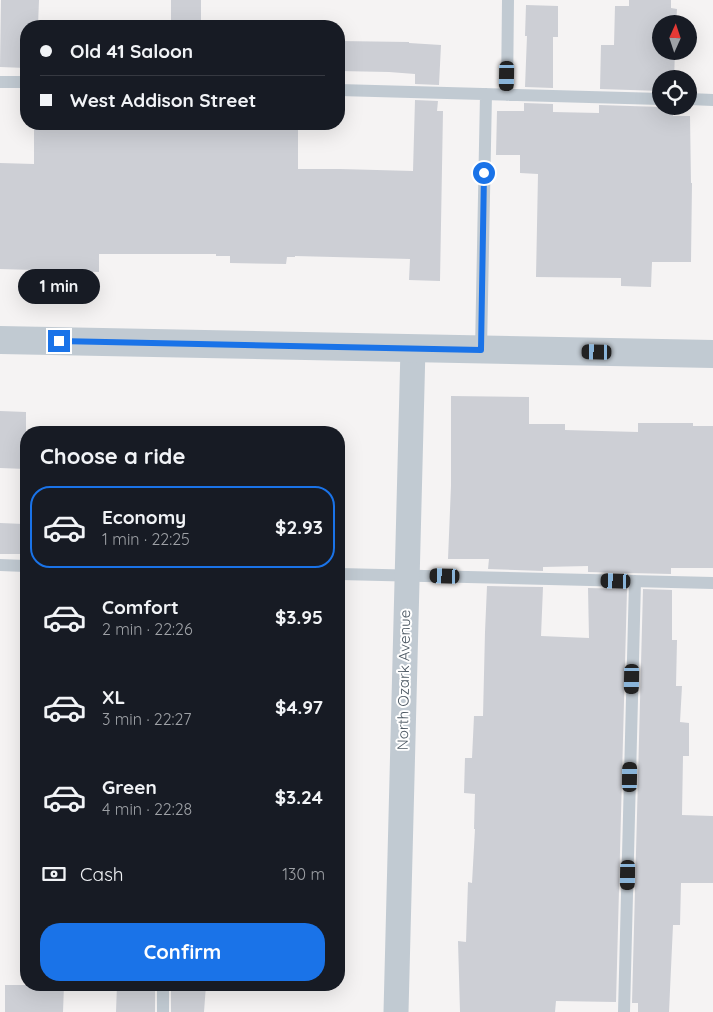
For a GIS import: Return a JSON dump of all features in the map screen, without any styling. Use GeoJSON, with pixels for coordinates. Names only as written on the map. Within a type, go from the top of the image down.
{"type":"FeatureCollection","features":[{"type":"Feature","properties":{"kind":"street"},"geometry":{"type":"LineString","coordinates":[[0,340],[713,354]]}},
{"type":"Feature","properties":{"kind":"street","name":"North Ozark Avenue"},"geometry":{"type":"LineString","coordinates":[[396,1012],[413,348]]}},
{"type":"Feature","properties":{"kind":"lane"},"geometry":{"type":"LineString","coordinates":[[507,95],[508,0]]}},
{"type":"Feature","properties":{"kind":"lane"},"geometry":{"type":"LineString","coordinates":[[0,82],[20,82]]}},
{"type":"Feature","properties":{"kind":"lane"},"geometry":{"type":"LineString","coordinates":[[345,90],[652,99]]}},
{"type":"Feature","properties":{"kind":"lane"},"geometry":{"type":"LineString","coordinates":[[481,350],[486,94]]}},
{"type":"Feature","properties":{"kind":"lane"},"geometry":{"type":"LineString","coordinates":[[697,99],[713,100]]}},
{"type":"Feature","properties":{"kind":"lane"},"geometry":{"type":"LineString","coordinates":[[0,565],[20,566]]}},
{"type":"Feature","properties":{"kind":"lane"},"geometry":{"type":"LineString","coordinates":[[345,574],[713,583]]}},
{"type":"Feature","properties":{"kind":"lane"},"geometry":{"type":"LineString","coordinates":[[624,1012],[635,581]]}},
{"type":"Feature","properties":{"kind":"lane"},"geometry":{"type":"LineString","coordinates":[[163,991],[163,1012]]}},
{"type":"Feature","properties":{"kind":"building"},"geometry":{"type":"Polygon","coordinates":[[[1,0],[39,0],[38,20],[20,20],[20,68],[0,67],[1,0]]]}},
{"type":"Feature","properties":{"kind":"building"},"geometry":{"type":"Polygon","coordinates":[[[171,0],[201,0],[201,20],[171,20],[171,0]]]}},
{"type":"Feature","properties":{"kind":"building"},"geometry":{"type":"Polygon","coordinates":[[[629,0],[671,0],[671,8],[677,9],[677,15],[652,15],[652,60],[675,60],[674,70],[652,70],[652,91],[600,89],[601,45],[614,45],[615,6],[629,6],[629,0]]]}},
{"type":"Feature","properties":{"kind":"building"},"geometry":{"type":"Polygon","coordinates":[[[526,5],[558,6],[558,37],[553,37],[553,88],[525,87],[526,5]]]}},
{"type":"Feature","properties":{"kind":"building"},"geometry":{"type":"Polygon","coordinates":[[[345,41],[409,42],[441,45],[439,85],[415,84],[415,74],[345,71],[345,41]]]}},
{"type":"Feature","properties":{"kind":"building"},"geometry":{"type":"Polygon","coordinates":[[[415,100],[438,101],[437,111],[443,111],[440,281],[409,280],[410,259],[295,256],[287,257],[286,264],[230,263],[230,256],[216,256],[216,254],[99,254],[99,272],[0,269],[0,163],[34,164],[34,130],[298,130],[298,169],[413,171],[415,100]]]}},
{"type":"Feature","properties":{"kind":"building"},"geometry":{"type":"Polygon","coordinates":[[[524,103],[553,104],[553,112],[599,113],[599,105],[652,107],[652,115],[690,116],[692,183],[691,262],[652,262],[651,287],[621,286],[621,278],[536,277],[538,174],[520,173],[520,155],[496,155],[497,111],[524,111],[524,103]]]}},
{"type":"Feature","properties":{"kind":"building"},"geometry":{"type":"Polygon","coordinates":[[[451,396],[529,397],[529,424],[565,424],[565,430],[638,432],[638,423],[693,423],[693,426],[713,426],[713,568],[671,568],[671,574],[588,572],[588,566],[543,567],[543,571],[488,569],[489,559],[448,559],[451,486],[451,396]]]}},
{"type":"Feature","properties":{"kind":"building"},"geometry":{"type":"Polygon","coordinates":[[[0,411],[26,412],[26,426],[20,426],[20,469],[0,468],[0,411]]]}},
{"type":"Feature","properties":{"kind":"building"},"geometry":{"type":"Polygon","coordinates":[[[0,523],[20,524],[20,554],[0,554],[0,523]]]}},
{"type":"Feature","properties":{"kind":"building"},"geometry":{"type":"Polygon","coordinates":[[[487,586],[543,587],[541,636],[589,638],[588,588],[627,589],[616,1002],[556,1001],[555,1012],[460,1012],[458,941],[466,942],[468,882],[472,883],[475,829],[475,794],[464,793],[465,758],[472,758],[474,716],[483,716],[487,586]]]}},
{"type":"Feature","properties":{"kind":"building"},"geometry":{"type":"Polygon","coordinates":[[[643,589],[672,590],[672,640],[677,640],[676,686],[682,686],[680,722],[689,723],[689,756],[683,756],[682,815],[713,816],[713,883],[681,883],[680,925],[673,925],[669,1012],[638,1012],[638,1003],[632,1003],[643,589]]]}},
{"type":"Feature","properties":{"kind":"building"},"geometry":{"type":"Polygon","coordinates":[[[5,985],[20,985],[20,991],[64,991],[63,1012],[5,1012],[5,985]]]}},
{"type":"Feature","properties":{"kind":"building"},"geometry":{"type":"Polygon","coordinates":[[[117,991],[155,991],[155,1012],[116,1012],[117,991]]]}},
{"type":"Feature","properties":{"kind":"building"},"geometry":{"type":"Polygon","coordinates":[[[171,991],[206,991],[204,1012],[171,1012],[171,991]]]}},
{"type":"Feature","properties":{"kind":"route"},"geometry":{"type":"LineString","coordinates":[[59,341],[481,350],[484,173]]}}]}
